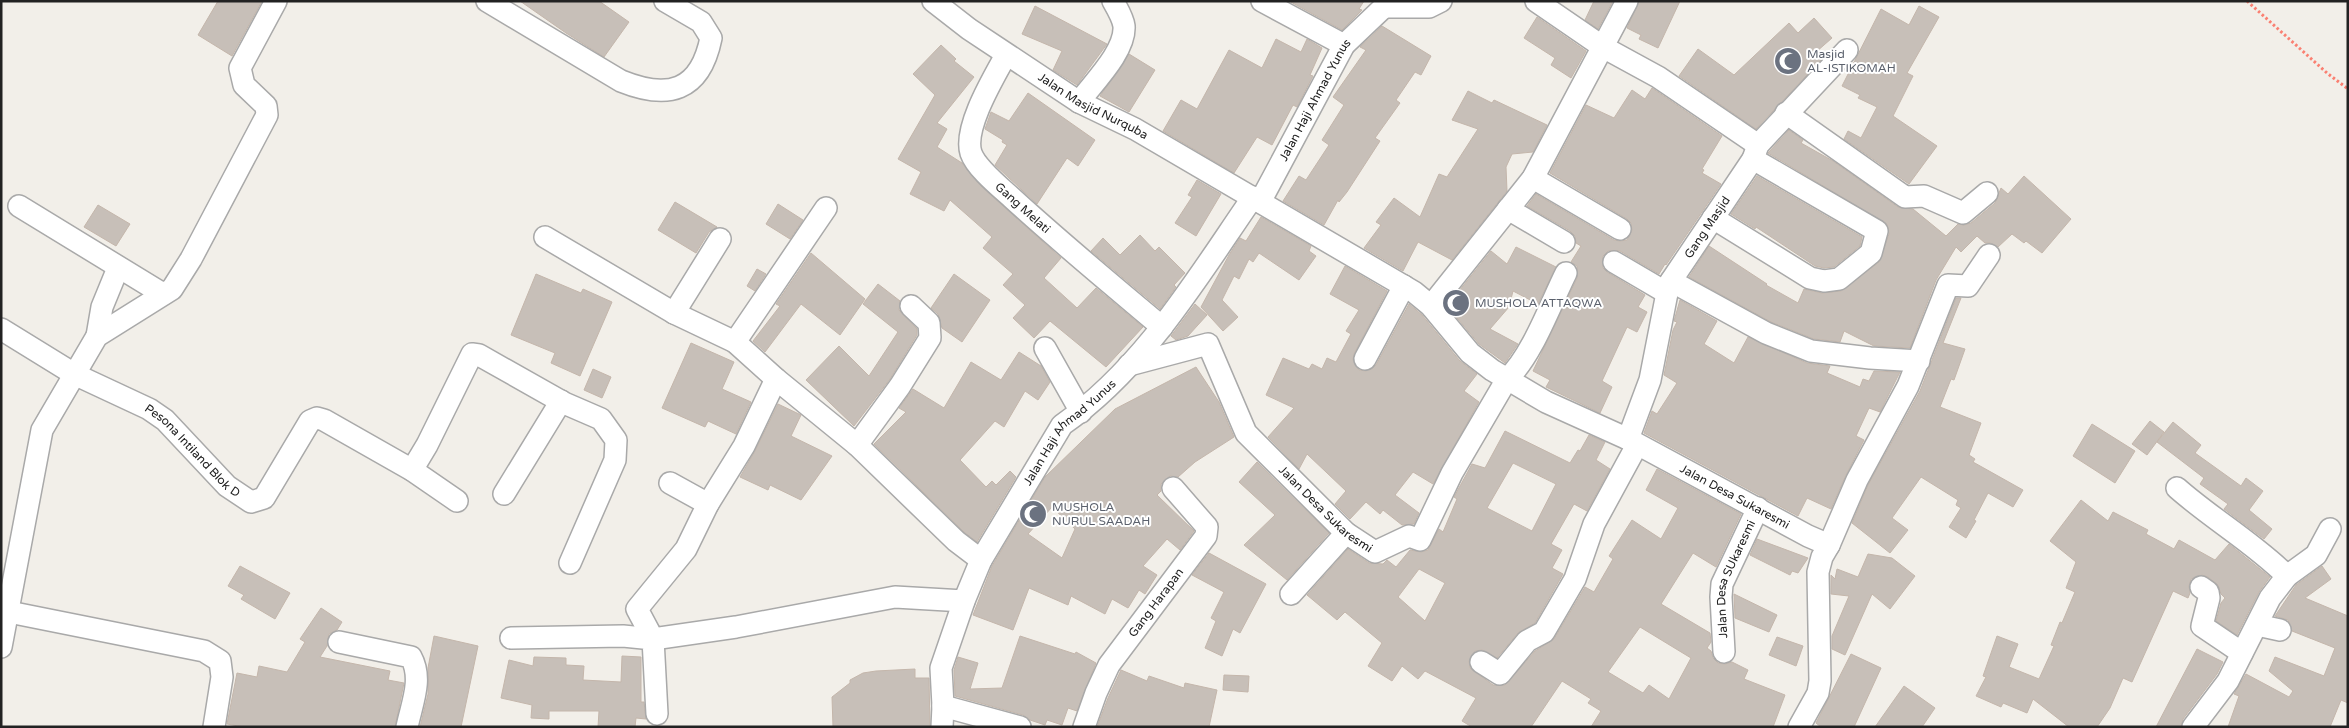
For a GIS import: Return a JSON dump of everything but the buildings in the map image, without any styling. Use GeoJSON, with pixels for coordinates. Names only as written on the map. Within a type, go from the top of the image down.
{"type":"FeatureCollection","features":[{"type":"Feature","properties":{"kind":"street"},"geometry":{"type":"LineString","coordinates":[[97,336],[172,289],[191,259],[263,125],[266,106],[244,85],[240,68],[276,1]]}},
{"type":"Feature","properties":{"kind":"street"},"geometry":{"type":"LineString","coordinates":[[487,1],[621,81],[642,90],[664,91],[683,85],[698,74],[708,56],[711,38],[700,22],[665,1]]}},
{"type":"Feature","properties":{"kind":"street","name":"Jalan Masjid Nurquba"},"geometry":{"type":"LineString","coordinates":[[933,1],[1006,55],[1079,102],[1135,129],[1256,199]]}},
{"type":"Feature","properties":{"kind":"street"},"geometry":{"type":"LineString","coordinates":[[1079,102],[1116,54],[1122,39],[1124,26],[1113,1]]}},
{"type":"Feature","properties":{"kind":"street"},"geometry":{"type":"LineString","coordinates":[[1262,1],[1344,45]]}},
{"type":"Feature","properties":{"kind":"street"},"geometry":{"type":"LineString","coordinates":[[1386,4],[1429,7],[1441,1]]}},
{"type":"Feature","properties":{"kind":"street"},"geometry":{"type":"LineString","coordinates":[[1536,1],[1604,47],[1658,76],[1755,152],[1877,231],[1870,253],[1838,279],[1824,281],[1810,278],[1713,218]]}},
{"type":"Feature","properties":{"kind":"street"},"geometry":{"type":"LineString","coordinates":[[1431,306],[1533,178],[1627,1]]}},
{"type":"Feature","properties":{"kind":"street","name":"Jalan Haji Ahmad Yunus"},"geometry":{"type":"LineString","coordinates":[[943,716],[941,668],[964,601],[981,560],[1062,425],[1081,412],[1129,365],[1162,327],[1256,199],[1344,45],[1386,4]]}},
{"type":"Feature","properties":{"kind":"street","name":"Gang Masjid"},"geometry":{"type":"LineString","coordinates":[[1481,662],[1500,674],[1527,641],[1544,632],[1575,579],[1594,524],[1632,442],[1650,380],[1669,287],[1755,152],[1786,113],[1847,50]]}},
{"type":"Feature","properties":{"kind":"street","name":"Gang Melati"},"geometry":{"type":"LineString","coordinates":[[1006,55],[983,96],[972,129],[971,153],[987,175],[1026,211],[1162,327]]}},
{"type":"Feature","properties":{"kind":"street"},"geometry":{"type":"LineString","coordinates":[[1786,113],[1905,197],[1924,196],[1963,213],[1987,194]]}},
{"type":"Feature","properties":{"kind":"street"},"geometry":{"type":"LineString","coordinates":[[1533,178],[1620,230]]}},
{"type":"Feature","properties":{"kind":"street","name":"Jalan Desa Sukaresmi"},"geometry":{"type":"LineString","coordinates":[[1256,199],[1404,286],[1431,306],[1470,353],[1546,402],[1632,442],[1808,536],[1829,545]]}},
{"type":"Feature","properties":{"kind":"street"},"geometry":{"type":"LineString","coordinates":[[19,206],[163,294]]}},
{"type":"Feature","properties":{"kind":"street"},"geometry":{"type":"LineString","coordinates":[[735,342],[826,208]]}},
{"type":"Feature","properties":{"kind":"street"},"geometry":{"type":"LineString","coordinates":[[1508,209],[1564,242]]}},
{"type":"Feature","properties":{"kind":"street"},"geometry":{"type":"LineString","coordinates":[[545,237],[674,313],[735,342],[776,379],[857,445],[956,541],[981,560]]}},
{"type":"Feature","properties":{"kind":"street"},"geometry":{"type":"LineString","coordinates":[[674,313],[720,239]]}},
{"type":"Feature","properties":{"kind":"street"},"geometry":{"type":"LineString","coordinates":[[1799,727],[1818,693],[1820,681],[1818,572],[1822,557],[1857,480],[1908,386],[1948,285],[1968,286],[1989,254]]}},
{"type":"Feature","properties":{"kind":"street"},"geometry":{"type":"LineString","coordinates":[[1614,262],[1766,333],[1811,351],[1870,358],[1918,360]]}},
{"type":"Feature","properties":{"kind":"street"},"geometry":{"type":"LineString","coordinates":[[1,647],[42,430],[97,336],[102,307],[118,268]]}},
{"type":"Feature","properties":{"kind":"street"},"geometry":{"type":"LineString","coordinates":[[1507,378],[1518,369],[1535,340],[1566,273]]}},
{"type":"Feature","properties":{"kind":"street"},"geometry":{"type":"LineString","coordinates":[[1365,359],[1404,286]]}},
{"type":"Feature","properties":{"kind":"street"},"geometry":{"type":"LineString","coordinates":[[857,445],[900,386],[930,338],[929,324],[911,306]]}},
{"type":"Feature","properties":{"kind":"street"},"geometry":{"type":"LineString","coordinates":[[1,329],[74,374]]}},
{"type":"Feature","properties":{"kind":"street","name":"Jalan Desa Sukaresmi"},"geometry":{"type":"LineString","coordinates":[[1129,365],[1208,344],[1241,424],[1346,533],[1375,552],[1409,536],[1420,540],[1452,473],[1507,378]]}},
{"type":"Feature","properties":{"kind":"street"},"geometry":{"type":"LineString","coordinates":[[1045,348],[1081,412]]}},
{"type":"Feature","properties":{"kind":"street"},"geometry":{"type":"LineString","coordinates":[[412,470],[427,445],[472,354],[479,355],[561,401],[601,418],[616,440],[615,460],[570,563]]}},
{"type":"Feature","properties":{"kind":"street","name":"Pesona Intiland Blok D"},"geometry":{"type":"LineString","coordinates":[[74,374],[149,409],[165,420],[228,486],[251,502],[264,498],[310,421],[316,418],[324,420],[412,470],[457,502]]}},
{"type":"Feature","properties":{"kind":"street"},"geometry":{"type":"LineString","coordinates":[[657,714],[653,639],[637,609],[686,549],[708,504],[744,446],[776,379]]}},
{"type":"Feature","properties":{"kind":"street"},"geometry":{"type":"LineString","coordinates":[[504,494],[561,401]]}},
{"type":"Feature","properties":{"kind":"street"},"geometry":{"type":"LineString","coordinates":[[670,483],[708,504]]}},
{"type":"Feature","properties":{"kind":"street","name":"Gang Harapan"},"geometry":{"type":"LineString","coordinates":[[1084,727],[1096,693],[1109,665],[1206,536],[1207,527],[1174,488]]}},
{"type":"Feature","properties":{"kind":"street"},"geometry":{"type":"LineString","coordinates":[[2177,488],[2215,520],[2271,560],[2287,576]]}},
{"type":"Feature","properties":{"kind":"street","name":"Jalan Desa SUkaresmi"},"geometry":{"type":"LineString","coordinates":[[1724,652],[1720,597],[1722,584],[1758,508]]}},
{"type":"Feature","properties":{"kind":"street"},"geometry":{"type":"LineString","coordinates":[[2193,727],[2219,695],[2270,598],[2287,576],[2316,555],[2330,529]]}},
{"type":"Feature","properties":{"kind":"street"},"geometry":{"type":"LineString","coordinates":[[1291,594],[1346,533]]}},
{"type":"Feature","properties":{"kind":"street"},"geometry":{"type":"LineString","coordinates":[[2201,587],[2208,592],[2209,598],[2202,626],[2242,653]]}},
{"type":"Feature","properties":{"kind":"street"},"geometry":{"type":"LineString","coordinates":[[511,638],[623,636],[653,639],[736,627],[895,597],[964,601]]}},
{"type":"Feature","properties":{"kind":"street"},"geometry":{"type":"LineString","coordinates":[[9,612],[204,651],[220,661],[222,677],[214,727]]}},
{"type":"Feature","properties":{"kind":"street"},"geometry":{"type":"LineString","coordinates":[[2256,625],[2280,630]]}},
{"type":"Feature","properties":{"kind":"street"},"geometry":{"type":"LineString","coordinates":[[339,642],[410,657],[416,668],[417,683],[407,727]]}},
{"type":"Feature","properties":{"kind":"street"},"geometry":{"type":"LineString","coordinates":[[943,716],[1020,727]]}},
{"type":"Feature","properties":{"kind":"path"},"geometry":{"type":"LineString","coordinates":[[2246,1],[2327,73],[2348,89]]}},
{"type":"Feature","properties":{"kind":"place","name":"Masjid AL-ISTIKOMAH"},"geometry":{"type":"Point","coordinates":[1788,61]}},
{"type":"Feature","properties":{"kind":"place","name":"MUSHOLA ATTAQWA"},"geometry":{"type":"Point","coordinates":[1456,303]}},
{"type":"Feature","properties":{"kind":"place","name":"MUSHOLA NURUL SAADAH"},"geometry":{"type":"Point","coordinates":[1033,514]}}]}
